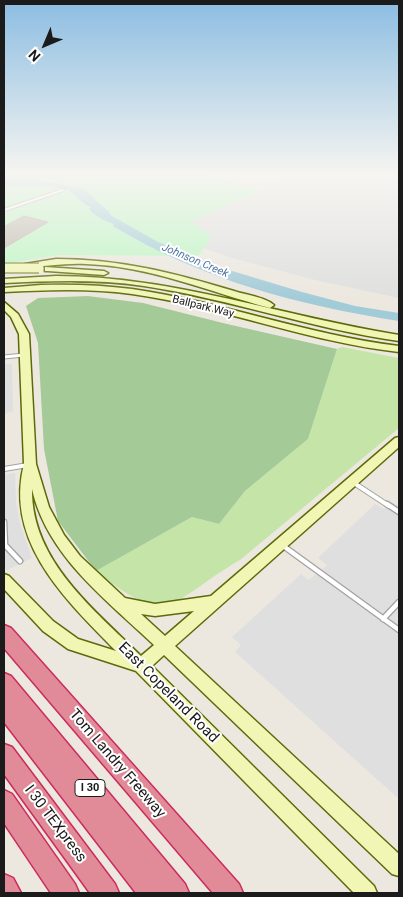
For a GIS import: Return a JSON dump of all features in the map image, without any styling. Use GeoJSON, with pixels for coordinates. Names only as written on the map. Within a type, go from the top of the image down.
{"type":"FeatureCollection","features":[{"type":"Feature","properties":{"kind":"highway","name":"Tom Landry Freeway"},"geometry":{"type":"LineString","coordinates":[[4,634],[230,891]]}},
{"type":"Feature","properties":{"kind":"highway","name":"I 30"},"geometry":{"type":"LineString","coordinates":[[4,683],[176,893]]}},
{"type":"Feature","properties":{"kind":"highway"},"geometry":{"type":"LineString","coordinates":[[4,705],[152,893]]}},
{"type":"Feature","properties":{"kind":"highway","name":"I 30 TEXpress"},"geometry":{"type":"LineString","coordinates":[[4,755],[106,893]]}},
{"type":"Feature","properties":{"kind":"highway"},"geometry":{"type":"LineString","coordinates":[[4,802],[66,893]]}},
{"type":"Feature","properties":{"kind":"highway"},"geometry":{"type":"LineString","coordinates":[[4,887],[8,893]]}},
{"type":"Feature","properties":{"kind":"main road"},"geometry":{"type":"LineString","coordinates":[[4,269],[66,261],[102,261],[125,264],[251,299],[341,329]]}},
{"type":"Feature","properties":{"kind":"main road"},"geometry":{"type":"LineString","coordinates":[[4,269],[39,268],[95,272],[192,291],[232,303]]}},
{"type":"Feature","properties":{"kind":"main road","name":"Ballpark Way"},"geometry":{"type":"LineString","coordinates":[[4,290],[31,283],[79,279],[127,282],[168,288],[341,329],[399,338]]}},
{"type":"Feature","properties":{"kind":"main road","name":"Ballpark Way"},"geometry":{"type":"LineString","coordinates":[[4,281],[146,294],[325,338],[399,349]]}},
{"type":"Feature","properties":{"kind":"main road","name":"East Copeland Road"},"geometry":{"type":"LineString","coordinates":[[4,305],[15,316],[21,327],[25,354],[30,464],[25,477],[27,503],[33,532],[45,559],[58,580],[76,601],[367,893]]}},
{"type":"Feature","properties":{"kind":"main road"},"geometry":{"type":"LineString","coordinates":[[383,347],[399,353]]}},
{"type":"Feature","properties":{"kind":"main road"},"geometry":{"type":"LineString","coordinates":[[4,580],[48,626],[73,644],[140,666],[399,441]]}},
{"type":"Feature","properties":{"kind":"main road","name":"East Copeland Road"},"geometry":{"type":"LineString","coordinates":[[30,464],[36,476],[39,496],[50,521],[68,551],[164,645],[399,867]]}},
{"type":"Feature","properties":{"kind":"main road"},"geometry":{"type":"LineString","coordinates":[[122,604],[155,610],[212,602]]}},
{"type":"Feature","properties":{"kind":"lane"},"geometry":{"type":"LineString","coordinates":[[4,357],[25,354]]}},
{"type":"Feature","properties":{"kind":"lane"},"geometry":{"type":"LineString","coordinates":[[4,469],[30,464]]}},
{"type":"Feature","properties":{"kind":"lane"},"geometry":{"type":"LineString","coordinates":[[352,482],[399,512]]}},
{"type":"Feature","properties":{"kind":"lane"},"geometry":{"type":"LineString","coordinates":[[4,522],[4,544],[20,561]]}},
{"type":"Feature","properties":{"kind":"lane"},"geometry":{"type":"LineString","coordinates":[[280,544],[399,630]]}},
{"type":"Feature","properties":{"kind":"lane"},"geometry":{"type":"LineString","coordinates":[[383,619],[399,602]]}},
{"type":"Feature","properties":{"kind":"green space"},"geometry":{"type":"Polygon","coordinates":[[[4,216],[204,216],[192,221],[210,235],[209,242],[198,256],[58,255],[4,264],[4,216]]]}},
{"type":"Feature","properties":{"kind":"green space"},"geometry":{"type":"Polygon","coordinates":[[[88,296],[143,303],[337,349],[308,439],[245,491],[219,524],[192,517],[96,571],[58,521],[44,449],[38,343],[26,306],[38,298],[88,296]]]}},
{"type":"Feature","properties":{"kind":"green space"},"geometry":{"type":"Polygon","coordinates":[[[342,347],[399,358],[399,428],[240,560],[184,597],[171,603],[157,605],[141,600],[121,590],[96,571],[192,517],[219,524],[245,491],[308,439],[337,349],[342,347]]]}},
{"type":"Feature","properties":{"kind":"shaded area"},"geometry":{"type":"Polygon","coordinates":[[[203,216],[399,216],[399,298],[315,280],[232,258],[203,248],[209,242],[210,235],[191,221],[203,216]]]}},
{"type":"Feature","properties":{"kind":"shaded area"},"geometry":{"type":"Polygon","coordinates":[[[4,364],[12,364],[13,412],[4,413],[4,364]]]}},
{"type":"Feature","properties":{"kind":"shaded area"},"geometry":{"type":"Polygon","coordinates":[[[15,473],[16,503],[20,524],[32,558],[7,570],[4,566],[4,475],[15,473]]]}},
{"type":"Feature","properties":{"kind":"shaded area"},"geometry":{"type":"Polygon","coordinates":[[[392,502],[399,507],[399,618],[395,617],[399,620],[399,799],[235,652],[241,645],[232,637],[301,574],[309,580],[327,565],[318,558],[375,504],[384,509],[392,502]]]}},
{"type":"Feature","properties":{"kind":"water","name":"Johnson Creek"},"geometry":{"type":"Polygon","coordinates":[[[97,216],[112,216],[158,242],[209,264],[355,306],[399,313],[399,321],[324,307],[252,288],[216,276],[147,245],[113,226],[114,224],[97,216]]]}},
{"type":"Feature","properties":{"kind":"building"},"geometry":{"type":"Polygon","coordinates":[[[24,216],[48,222],[4,248],[4,227],[24,216]]]}}]}
